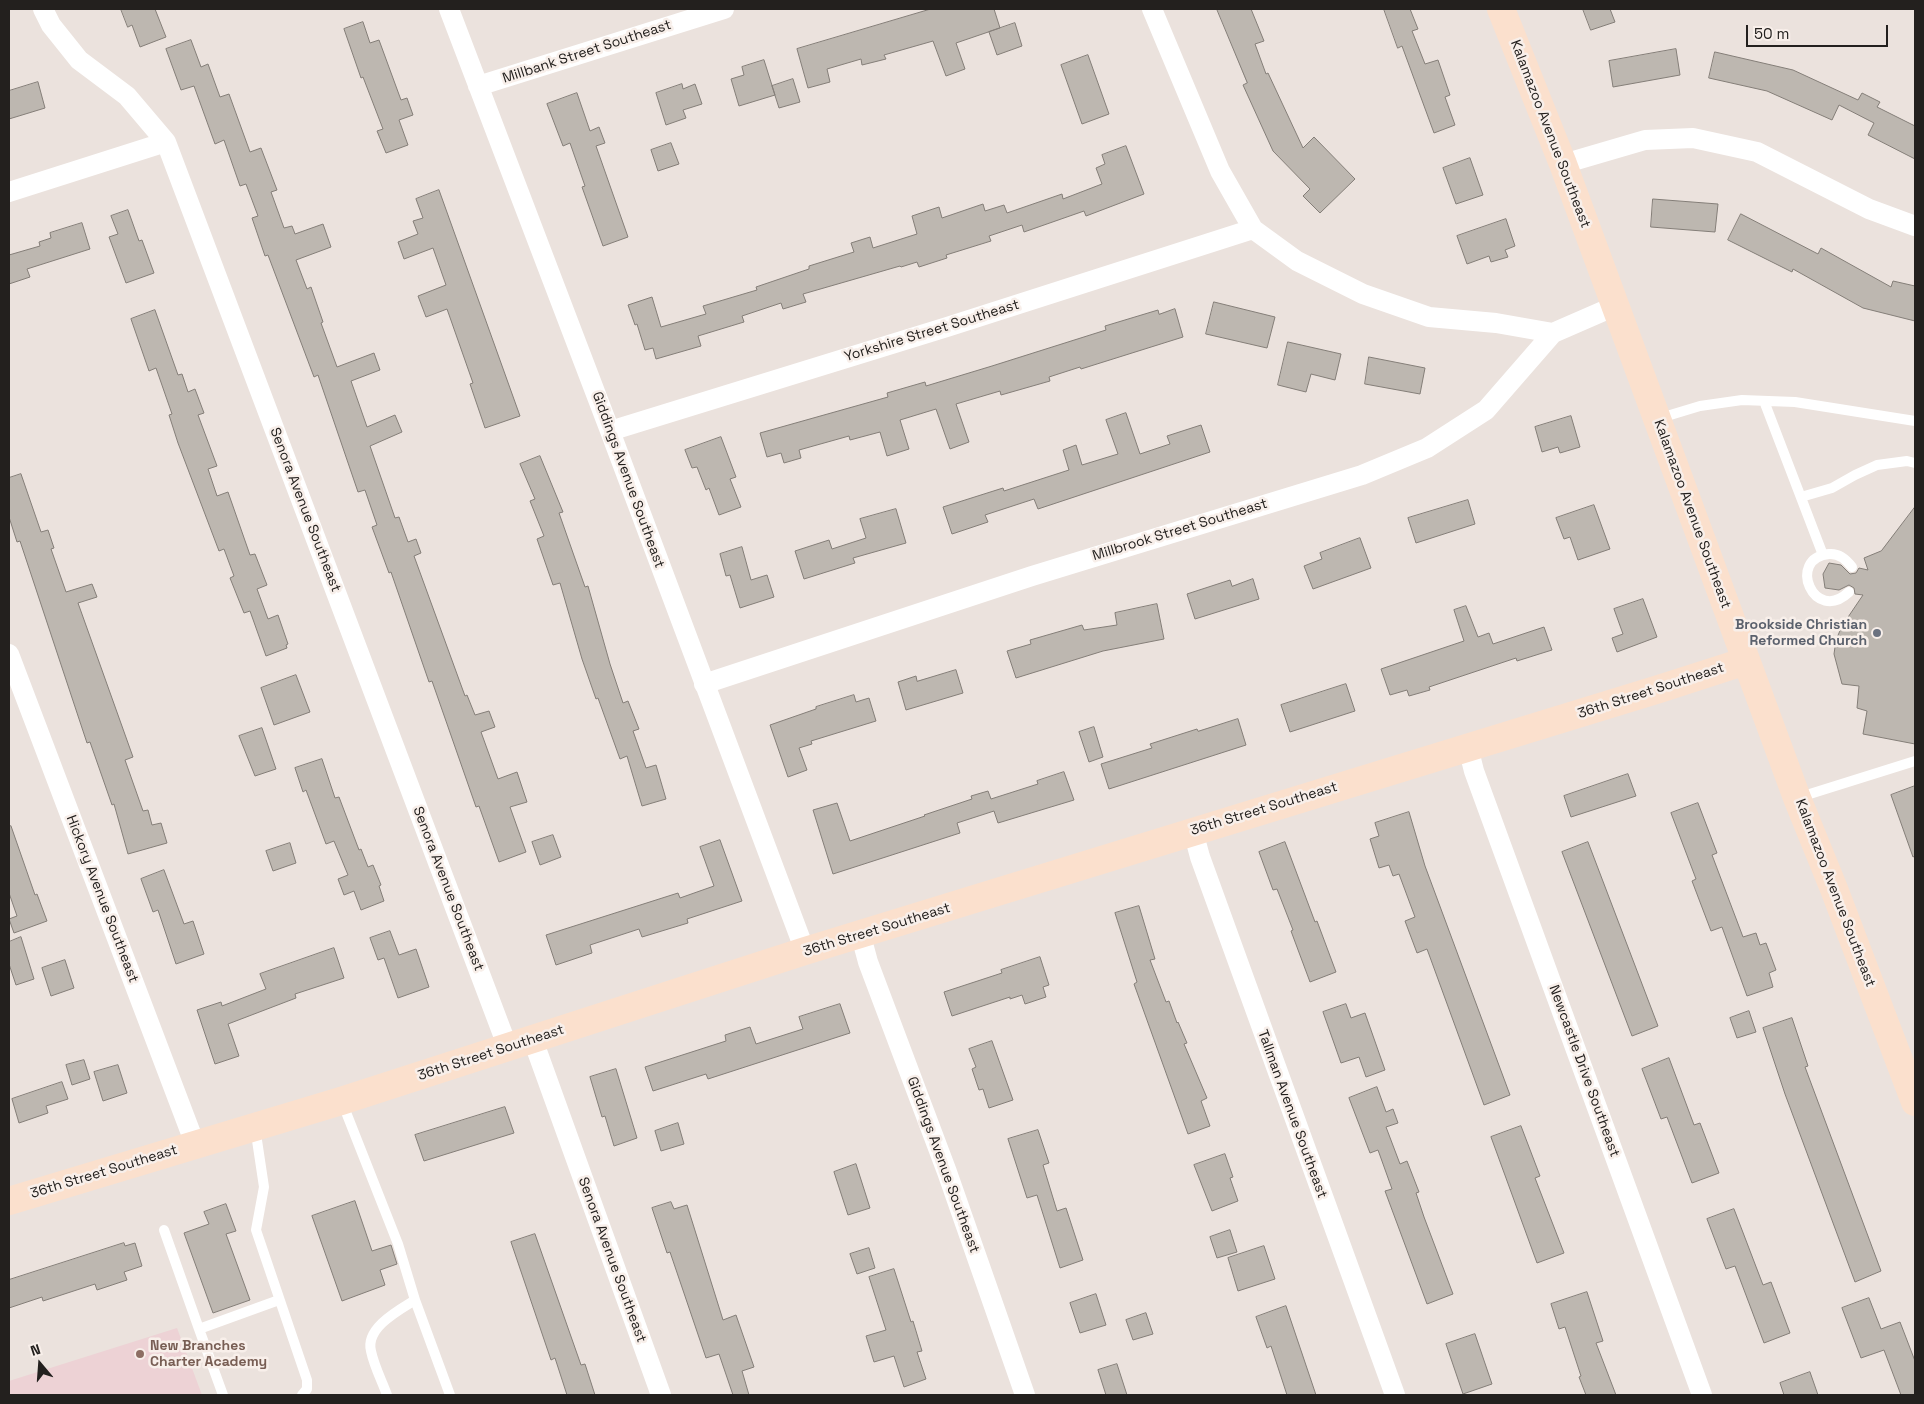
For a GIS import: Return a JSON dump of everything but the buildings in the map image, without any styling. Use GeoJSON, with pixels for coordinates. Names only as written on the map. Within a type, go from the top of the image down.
{"type":"FeatureCollection","features":[{"type":"Feature","properties":{"kind":"street","name":"Senora Avenue Southeast"},"geometry":{"type":"LineString","coordinates":[[43,9],[51,25],[79,60],[127,96],[166,142],[661,1395]]}},
{"type":"Feature","properties":{"kind":"street","name":"Giddings Avenue Southeast"},"geometry":{"type":"LineString","coordinates":[[449,9],[805,951]]}},
{"type":"Feature","properties":{"kind":"street","name":"Millbank Street Southeast"},"geometry":{"type":"LineString","coordinates":[[478,86],[724,9]]}},
{"type":"Feature","properties":{"kind":"street"},"geometry":{"type":"LineString","coordinates":[[1152,9],[1220,171],[1253,229],[1297,261],[1363,294],[1429,317],[1496,323],[1553,333]]}},
{"type":"Feature","properties":{"kind":"street","name":"Kalamazoo Avenue Southeast"},"geometry":{"type":"LineString","coordinates":[[1501,9],[1563,164],[1746,661],[1915,1102]]}},
{"type":"Feature","properties":{"kind":"street"},"geometry":{"type":"LineString","coordinates":[[1563,164],[1644,140],[1693,138],[1757,152],[1869,209],[1915,226]]}},
{"type":"Feature","properties":{"kind":"street"},"geometry":{"type":"LineString","coordinates":[[9,192],[166,142]]}},
{"type":"Feature","properties":{"kind":"street","name":"Yorkshire Street Southeast"},"geometry":{"type":"LineString","coordinates":[[610,431],[1253,229]]}},
{"type":"Feature","properties":{"kind":"street","name":"Millbrook Street Southeast"},"geometry":{"type":"LineString","coordinates":[[704,684],[1032,576],[1362,475],[1427,448],[1486,410],[1553,333],[1615,306]]}},
{"type":"Feature","properties":{"kind":"street","name":"Hickory Avenue Southeast"},"geometry":{"type":"LineString","coordinates":[[9,654],[195,1144]]}},
{"type":"Feature","properties":{"kind":"street","name":"36th Street Southeast"},"geometry":{"type":"LineString","coordinates":[[9,1201],[342,1101],[805,951],[861,936],[1193,831],[1746,661]]}},
{"type":"Feature","properties":{"kind":"street","name":"Newcastle Drive Southeast"},"geometry":{"type":"LineString","coordinates":[[1468,747],[1474,771],[1702,1395]]}},
{"type":"Feature","properties":{"kind":"street","name":"Tallman Avenue Southeast"},"geometry":{"type":"LineString","coordinates":[[1193,831],[1200,857],[1264,1036],[1395,1395]]}},
{"type":"Feature","properties":{"kind":"street","name":"Giddings Avenue Southeast"},"geometry":{"type":"LineString","coordinates":[[861,936],[868,962],[946,1172],[1025,1395]]}},
{"type":"Feature","properties":{"kind":"lane"},"geometry":{"type":"LineString","coordinates":[[1656,419],[1717,402],[1742,400],[1795,402],[1915,421]]}},
{"type":"Feature","properties":{"kind":"lane"},"geometry":{"type":"LineString","coordinates":[[1764,401],[1823,555]]}},
{"type":"Feature","properties":{"kind":"lane"},"geometry":{"type":"LineString","coordinates":[[1801,498],[1832,488],[1877,465],[1907,461],[1915,463]]}},
{"type":"Feature","properties":{"kind":"lane"},"geometry":{"type":"LineString","coordinates":[[1849,592],[1836,600],[1822,600],[1814,596],[1810,589],[1807,573],[1810,565],[1823,555],[1833,554],[1841,556],[1852,567]]}},
{"type":"Feature","properties":{"kind":"lane"},"geometry":{"type":"LineString","coordinates":[[1798,798],[1915,760]]}},
{"type":"Feature","properties":{"kind":"lane"},"geometry":{"type":"LineString","coordinates":[[342,1101],[398,1244],[415,1300],[450,1395]]}},
{"type":"Feature","properties":{"kind":"lane"},"geometry":{"type":"LineString","coordinates":[[255,1126],[264,1187],[256,1230],[307,1380],[308,1389],[302,1395]]}},
{"type":"Feature","properties":{"kind":"lane"},"geometry":{"type":"LineString","coordinates":[[164,1230],[223,1395]]}},
{"type":"Feature","properties":{"kind":"lane"},"geometry":{"type":"LineString","coordinates":[[199,1329],[279,1300]]}},
{"type":"Feature","properties":{"kind":"lane"},"geometry":{"type":"LineString","coordinates":[[387,1395],[370,1348],[372,1339],[375,1329],[397,1311],[415,1300]]}},
{"type":"Feature","properties":{"kind":"shaded area","name":"New Branches Charter Academy"},"geometry":{"type":"Polygon","coordinates":[[[177,1328],[202,1395],[9,1395],[9,1381],[177,1328]]]}},
{"type":"Feature","properties":{"kind":"place","name":"Brookside Christian Reformed Church"},"geometry":{"type":"Point","coordinates":[1877,633]}},
{"type":"Feature","properties":{"kind":"place","name":"New Branches Charter Academy"},"geometry":{"type":"Point","coordinates":[140,1354]}}]}
